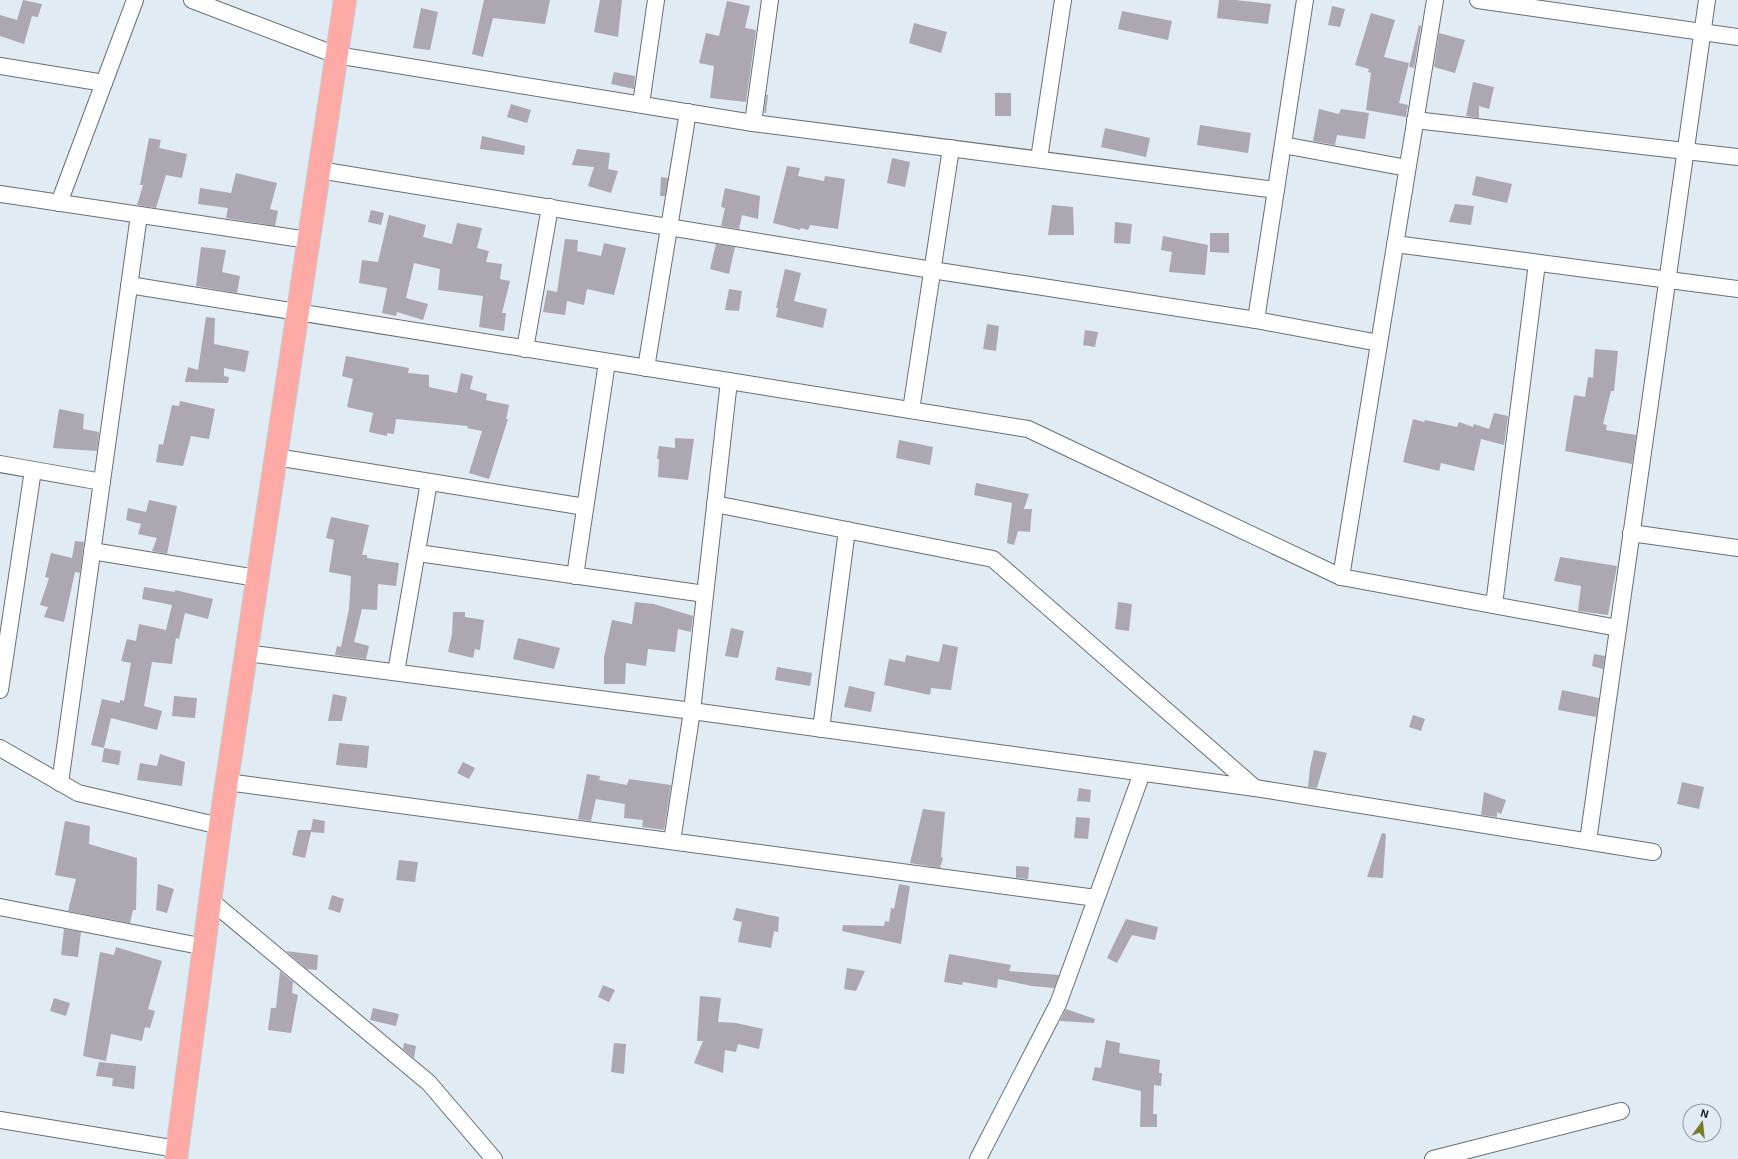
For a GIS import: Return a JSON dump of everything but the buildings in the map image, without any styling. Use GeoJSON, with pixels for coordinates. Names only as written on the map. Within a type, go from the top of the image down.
{"type":"FeatureCollection","features":[{"type":"Feature","properties":{"kind":"main road"},"geometry":{"type":"LineString","coordinates":[[176,1154],[205,947],[220,826],[345,0]]}},
{"type":"Feature","properties":{"kind":"street"},"geometry":{"type":"LineString","coordinates":[[59,203],[135,0]]}},
{"type":"Feature","properties":{"kind":"street"},"geometry":{"type":"LineString","coordinates":[[192,0],[336,55],[753,123],[1276,190]]}},
{"type":"Feature","properties":{"kind":"street"},"geometry":{"type":"LineString","coordinates":[[641,104],[656,0]]}},
{"type":"Feature","properties":{"kind":"street"},"geometry":{"type":"LineString","coordinates":[[753,123],[770,0]]}},
{"type":"Feature","properties":{"kind":"street"},"geometry":{"type":"LineString","coordinates":[[1039,159],[1063,0]]}},
{"type":"Feature","properties":{"kind":"street"},"geometry":{"type":"LineString","coordinates":[[1256,320],[1305,0]]}},
{"type":"Feature","properties":{"kind":"street"},"geometry":{"type":"LineString","coordinates":[[1340,577],[1435,0]]}},
{"type":"Feature","properties":{"kind":"street"},"geometry":{"type":"LineString","coordinates":[[1478,0],[1702,34],[1738,37]]}},
{"type":"Feature","properties":{"kind":"street"},"geometry":{"type":"LineString","coordinates":[[1588,841],[1707,0]]}},
{"type":"Feature","properties":{"kind":"street"},"geometry":{"type":"LineString","coordinates":[[0,66],[104,83]]}},
{"type":"Feature","properties":{"kind":"street"},"geometry":{"type":"LineString","coordinates":[[646,368],[688,112]]}},
{"type":"Feature","properties":{"kind":"street"},"geometry":{"type":"LineString","coordinates":[[1415,120],[1685,152],[1738,156]]}},
{"type":"Feature","properties":{"kind":"street"},"geometry":{"type":"LineString","coordinates":[[1282,145],[1407,168]]}},
{"type":"Feature","properties":{"kind":"street"},"geometry":{"type":"LineString","coordinates":[[911,410],[951,148]]}},
{"type":"Feature","properties":{"kind":"street"},"geometry":{"type":"LineString","coordinates":[[319,170],[932,270],[1256,320],[1379,343]]}},
{"type":"Feature","properties":{"kind":"street"},"geometry":{"type":"LineString","coordinates":[[0,194],[308,240]]}},
{"type":"Feature","properties":{"kind":"street"},"geometry":{"type":"LineString","coordinates":[[525,348],[550,207]]}},
{"type":"Feature","properties":{"kind":"street"},"geometry":{"type":"LineString","coordinates":[[60,783],[139,215]]}},
{"type":"Feature","properties":{"kind":"street"},"geometry":{"type":"LineString","coordinates":[[1395,244],[1738,289]]}},
{"type":"Feature","properties":{"kind":"street"},"geometry":{"type":"LineString","coordinates":[[1494,605],[1538,263]]}},
{"type":"Feature","properties":{"kind":"street"},"geometry":{"type":"LineString","coordinates":[[130,285],[1028,429],[1340,577],[1618,628]]}},
{"type":"Feature","properties":{"kind":"street"},"geometry":{"type":"LineString","coordinates":[[575,576],[607,362]]}},
{"type":"Feature","properties":{"kind":"street"},"geometry":{"type":"LineString","coordinates":[[672,841],[692,711],[729,381]]}},
{"type":"Feature","properties":{"kind":"street"},"geometry":{"type":"LineString","coordinates":[[276,457],[585,507]]}},
{"type":"Feature","properties":{"kind":"street"},"geometry":{"type":"LineString","coordinates":[[0,464],[102,482]]}},
{"type":"Feature","properties":{"kind":"street"},"geometry":{"type":"LineString","coordinates":[[0,690],[33,470]]}},
{"type":"Feature","properties":{"kind":"street"},"geometry":{"type":"LineString","coordinates":[[396,672],[418,553],[429,482]]}},
{"type":"Feature","properties":{"kind":"street"},"geometry":{"type":"LineString","coordinates":[[715,504],[993,559],[1254,788]]}},
{"type":"Feature","properties":{"kind":"street"},"geometry":{"type":"LineString","coordinates":[[821,729],[847,530]]}},
{"type":"Feature","properties":{"kind":"street"},"geometry":{"type":"LineString","coordinates":[[1631,533],[1738,548]]}},
{"type":"Feature","properties":{"kind":"street"},"geometry":{"type":"LineString","coordinates":[[92,551],[257,578]]}},
{"type":"Feature","properties":{"kind":"street"},"geometry":{"type":"LineString","coordinates":[[418,553],[705,594]]}},
{"type":"Feature","properties":{"kind":"street"},"geometry":{"type":"LineString","coordinates":[[246,653],[692,711],[1254,788],[1653,852]]}},
{"type":"Feature","properties":{"kind":"street"},"geometry":{"type":"LineString","coordinates":[[1,752],[78,793],[220,826]]}},
{"type":"Feature","properties":{"kind":"street"},"geometry":{"type":"LineString","coordinates":[[978,1159],[1058,1004],[1142,773]]}},
{"type":"Feature","properties":{"kind":"street"},"geometry":{"type":"LineString","coordinates":[[227,782],[1096,898]]}},
{"type":"Feature","properties":{"kind":"street"},"geometry":{"type":"LineString","coordinates":[[210,900],[429,1083],[494,1159]]}},
{"type":"Feature","properties":{"kind":"street"},"geometry":{"type":"LineString","coordinates":[[0,908],[205,947]]}},
{"type":"Feature","properties":{"kind":"street"},"geometry":{"type":"LineString","coordinates":[[1433,1159],[1621,1112]]}},
{"type":"Feature","properties":{"kind":"street"},"geometry":{"type":"LineString","coordinates":[[0,1120],[176,1154]]}}]}
